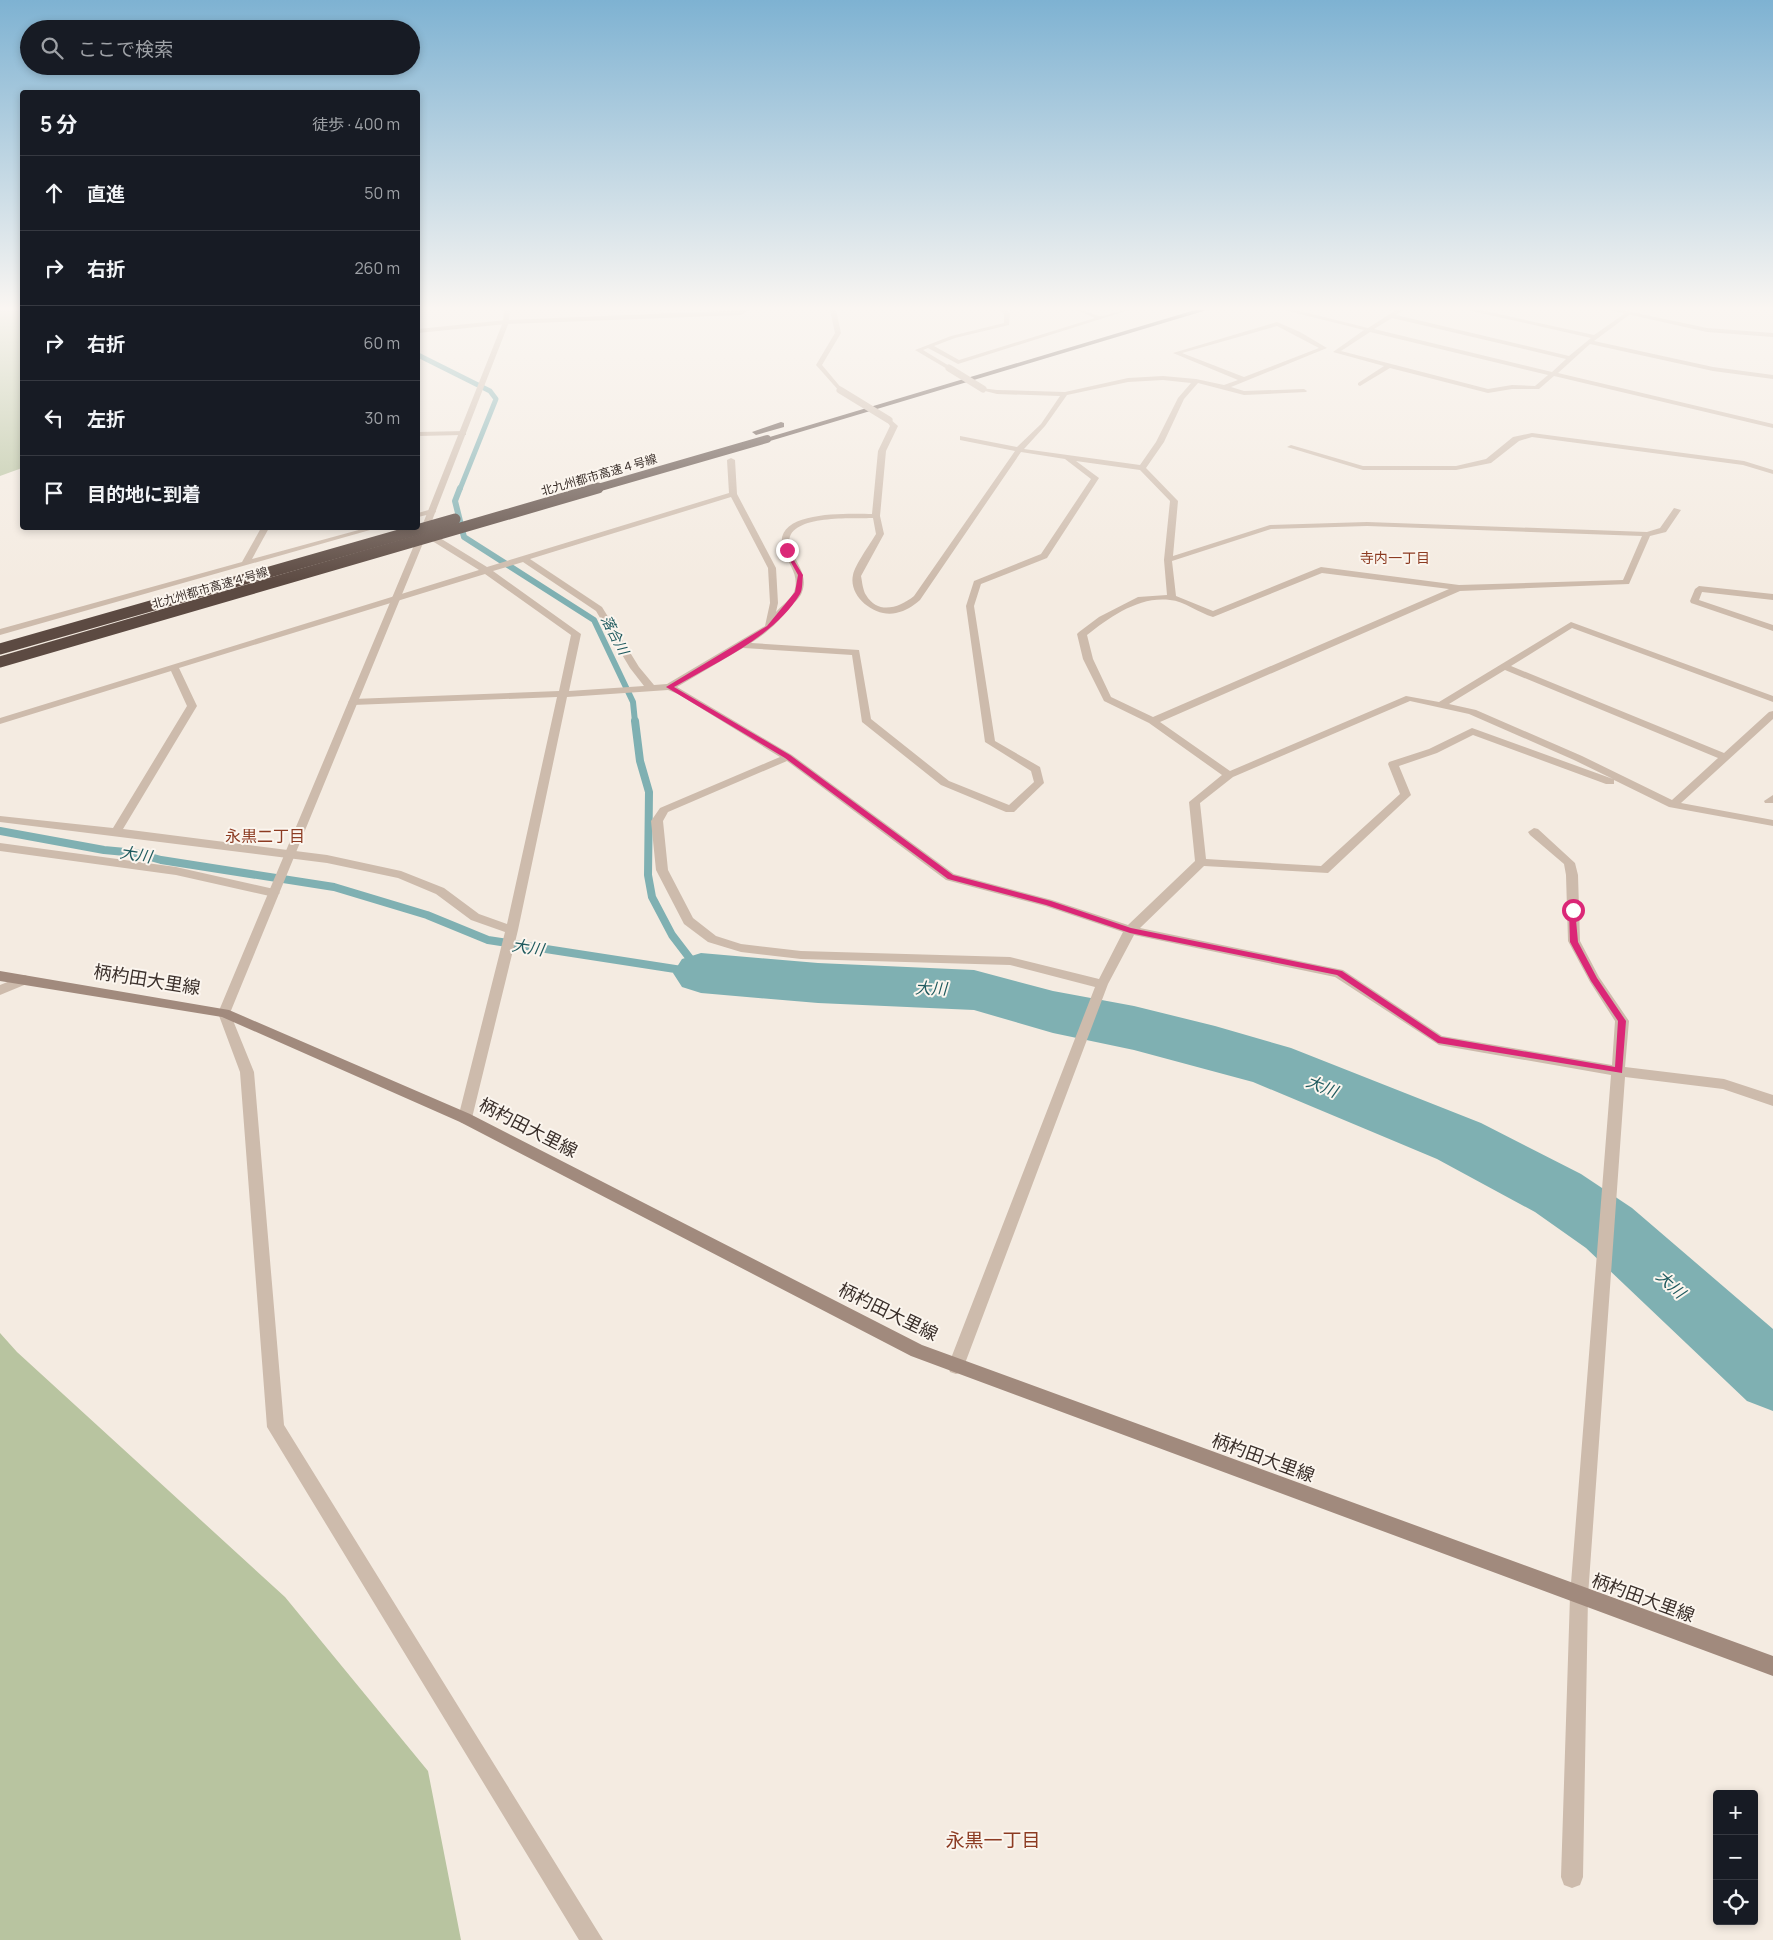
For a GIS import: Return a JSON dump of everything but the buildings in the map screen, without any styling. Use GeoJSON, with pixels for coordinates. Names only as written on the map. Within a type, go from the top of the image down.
{"type":"FeatureCollection","features":[{"type":"Feature","properties":{"kind":"highway"},"geometry":{"type":"LineString","coordinates":[[851,404],[864,401]]}},
{"type":"Feature","properties":{"kind":"highway","name":"北九州都市高速４号線"},"geometry":{"type":"LineString","coordinates":[[0,662],[897,401]]}},
{"type":"Feature","properties":{"kind":"highway","name":"北九州都市高速４号線"},"geometry":{"type":"LineString","coordinates":[[420,528],[794,421]]}},
{"type":"Feature","properties":{"kind":"highway","name":"北九州都市高速４号線"},"geometry":{"type":"LineString","coordinates":[[0,649],[415,530]]}},
{"type":"Feature","properties":{"kind":"main road","name":"柄杓田大里線"},"geometry":{"type":"LineString","coordinates":[[0,976],[224,1013],[465,1118],[918,1351],[1578,1596],[1773,1666]]}},
{"type":"Feature","properties":{"kind":"street"},"geometry":{"type":"LineString","coordinates":[[476,401],[424,531],[224,1013],[247,1072],[276,1427],[592,1940]]}},
{"type":"Feature","properties":{"kind":"street"},"geometry":{"type":"LineString","coordinates":[[857,401],[889,420],[894,426],[882,451],[876,516],[880,534],[857,576],[861,596],[875,608],[894,611],[908,606],[917,598],[1019,450],[1044,425],[1061,401]]}},
{"type":"Feature","properties":{"kind":"street"},"geometry":{"type":"LineString","coordinates":[[1142,468],[1160,442],[1180,401]]}},
{"type":"Feature","properties":{"kind":"street"},"geometry":{"type":"LineString","coordinates":[[1664,401],[1773,426]]}},
{"type":"Feature","properties":{"kind":"street"},"geometry":{"type":"LineString","coordinates":[[420,434],[463,433]]}},
{"type":"Feature","properties":{"kind":"street"},"geometry":{"type":"LineString","coordinates":[[1291,447],[1364,468],[1456,468],[1488,461],[1516,439],[1532,435],[1744,463],[1773,472]]}},
{"type":"Feature","properties":{"kind":"street"},"geometry":{"type":"LineString","coordinates":[[963,438],[1019,450],[1142,468],[1174,501],[1168,560],[1172,596]]}},
{"type":"Feature","properties":{"kind":"street"},"geometry":{"type":"LineString","coordinates":[[741,645],[856,652],[866,720],[945,783],[1010,810],[1040,783],[1036,769],[990,742],[970,606],[977,583],[1044,556],[1095,478],[1066,457]]}},
{"type":"Feature","properties":{"kind":"street"},"geometry":{"type":"LineString","coordinates":[[731,460],[734,494],[772,568],[774,603],[769,627]]}},
{"type":"Feature","properties":{"kind":"street"},"geometry":{"type":"LineString","coordinates":[[0,721],[734,494]]}},
{"type":"Feature","properties":{"kind":"street"},"geometry":{"type":"LineString","coordinates":[[1168,560],[1270,527],[1367,524],[1647,534],[1662,530],[1677,510]]}},
{"type":"Feature","properties":{"kind":"street"},"geometry":{"type":"LineString","coordinates":[[420,514],[432,511]]}},
{"type":"Feature","properties":{"kind":"street"},"geometry":{"type":"LineString","coordinates":[[353,702],[562,694],[670,687],[769,627],[798,592],[800,575],[787,550],[786,538],[792,527],[814,518],[876,516]]}},
{"type":"Feature","properties":{"kind":"street"},"geometry":{"type":"LineString","coordinates":[[246,563],[264,530]]}},
{"type":"Feature","properties":{"kind":"street"},"geometry":{"type":"LineString","coordinates":[[0,632],[366,530]]}},
{"type":"Feature","properties":{"kind":"street"},"geometry":{"type":"LineString","coordinates":[[424,531],[487,571],[576,634],[512,930],[465,1118]]}},
{"type":"Feature","properties":{"kind":"street"},"geometry":{"type":"LineString","coordinates":[[1229,775],[1153,722],[1107,699],[1088,659],[1082,634],[1102,618],[1141,598],[1172,596],[1213,614],[1321,570],[1459,588],[1626,582],[1647,534]]}},
{"type":"Feature","properties":{"kind":"street"},"geometry":{"type":"LineString","coordinates":[[524,559],[600,609],[635,668],[652,689]]}},
{"type":"Feature","properties":{"kind":"street"},"geometry":{"type":"LineString","coordinates":[[1153,722],[1459,588]]}},
{"type":"Feature","properties":{"kind":"street"},"geometry":{"type":"LineString","coordinates":[[1773,597],[1699,589],[1694,601],[1773,628]]}},
{"type":"Feature","properties":{"kind":"street"},"geometry":{"type":"LineString","coordinates":[[1440,705],[1571,625],[1773,699]]}},
{"type":"Feature","properties":{"kind":"street"},"geometry":{"type":"LineString","coordinates":[[1504,666],[1725,757]]}},
{"type":"Feature","properties":{"kind":"street"},"geometry":{"type":"LineString","coordinates":[[116,832],[192,706],[174,667]]}},
{"type":"Feature","properties":{"kind":"street"},"geometry":{"type":"LineString","coordinates":[[670,687],[788,757],[950,877],[1048,903],[1130,930],[1339,973],[1438,1040],[1619,1071],[1724,1084],[1773,1101]]}},
{"type":"Feature","properties":{"kind":"street"},"geometry":{"type":"LineString","coordinates":[[1201,862],[1194,802],[1229,775],[1409,698],[1472,712],[1578,758],[1673,805]]}},
{"type":"Feature","properties":{"kind":"street"},"geometry":{"type":"LineString","coordinates":[[1673,805],[1773,714]]}},
{"type":"Feature","properties":{"kind":"street"},"geometry":{"type":"LineString","coordinates":[[956,1366],[1102,984],[1130,930],[1201,862],[1324,870],[1406,795],[1393,764],[1433,751],[1472,731],[1673,805],[1773,823]]}},
{"type":"Feature","properties":{"kind":"street"},"geometry":{"type":"LineString","coordinates":[[788,757],[664,810],[657,822],[662,870],[688,921],[712,939],[742,948],[802,955],[1010,961],[1102,984]]}},
{"type":"Feature","properties":{"kind":"street"},"geometry":{"type":"LineString","coordinates":[[0,819],[116,832],[289,858],[327,859],[401,875],[440,891],[475,917],[512,930]]}},
{"type":"Feature","properties":{"kind":"street"},"geometry":{"type":"LineString","coordinates":[[1534,832],[1569,863],[1572,875],[1574,942],[1594,979],[1622,1021],[1578,1596],[1572,1877]]}},
{"type":"Feature","properties":{"kind":"street"},"geometry":{"type":"LineString","coordinates":[[0,847],[176,872],[276,889]]}},
{"type":"Feature","properties":{"kind":"street"},"geometry":{"type":"LineString","coordinates":[[0,990],[25,980]]}},
{"type":"Feature","properties":{"kind":"green space"},"geometry":{"type":"Polygon","coordinates":[[[0,401],[20,401],[20,469],[0,476],[0,401]]]}},
{"type":"Feature","properties":{"kind":"green space"},"geometry":{"type":"Polygon","coordinates":[[[0,1333],[17,1352],[285,1597],[428,1771],[461,1940],[0,1940],[0,1333]]]}},
{"type":"Feature","properties":{"kind":"waterway","name":"落合川"},"geometry":{"type":"LineString","coordinates":[[460,489],[495,401]]}},
{"type":"Feature","properties":{"kind":"waterway","name":"落合川"},"geometry":{"type":"LineString","coordinates":[[460,488],[455,501],[464,537],[594,620],[633,702],[635,722]]}},
{"type":"Feature","properties":{"kind":"waterway","name":"大川"},"geometry":{"type":"LineString","coordinates":[[0,831],[104,850],[136,853],[161,860],[334,887],[427,915],[488,940],[701,973],[672,935],[652,897],[648,875],[649,792],[640,761],[635,721]]}},
{"type":"Feature","properties":{"kind":"waterway","name":"大川"},"geometry":{"type":"LineString","coordinates":[[701,973],[818,983],[974,990],[1053,1012],[1134,1028],[1270,1064],[1459,1141],[1558,1193],[1609,1228],[1773,1376]]}},
{"type":"Feature","properties":{"kind":"district","name":"寺内一丁目"},"geometry":{"type":"Point","coordinates":[1395,558]}},
{"type":"Feature","properties":{"kind":"district","name":"永黒二丁目"},"geometry":{"type":"Point","coordinates":[265,836]}},
{"type":"Feature","properties":{"kind":"district","name":"永黒一丁目"},"geometry":{"type":"Point","coordinates":[993,1840]}},
{"type":"Feature","properties":{"kind":"route"},"geometry":{"type":"LineString","coordinates":[[787,550],[800,575],[798,592],[769,627],[670,687],[788,757],[950,877],[1048,903],[1130,930],[1339,973],[1438,1040],[1619,1071],[1622,1021],[1594,979],[1574,942],[1573,910]]}}]}
